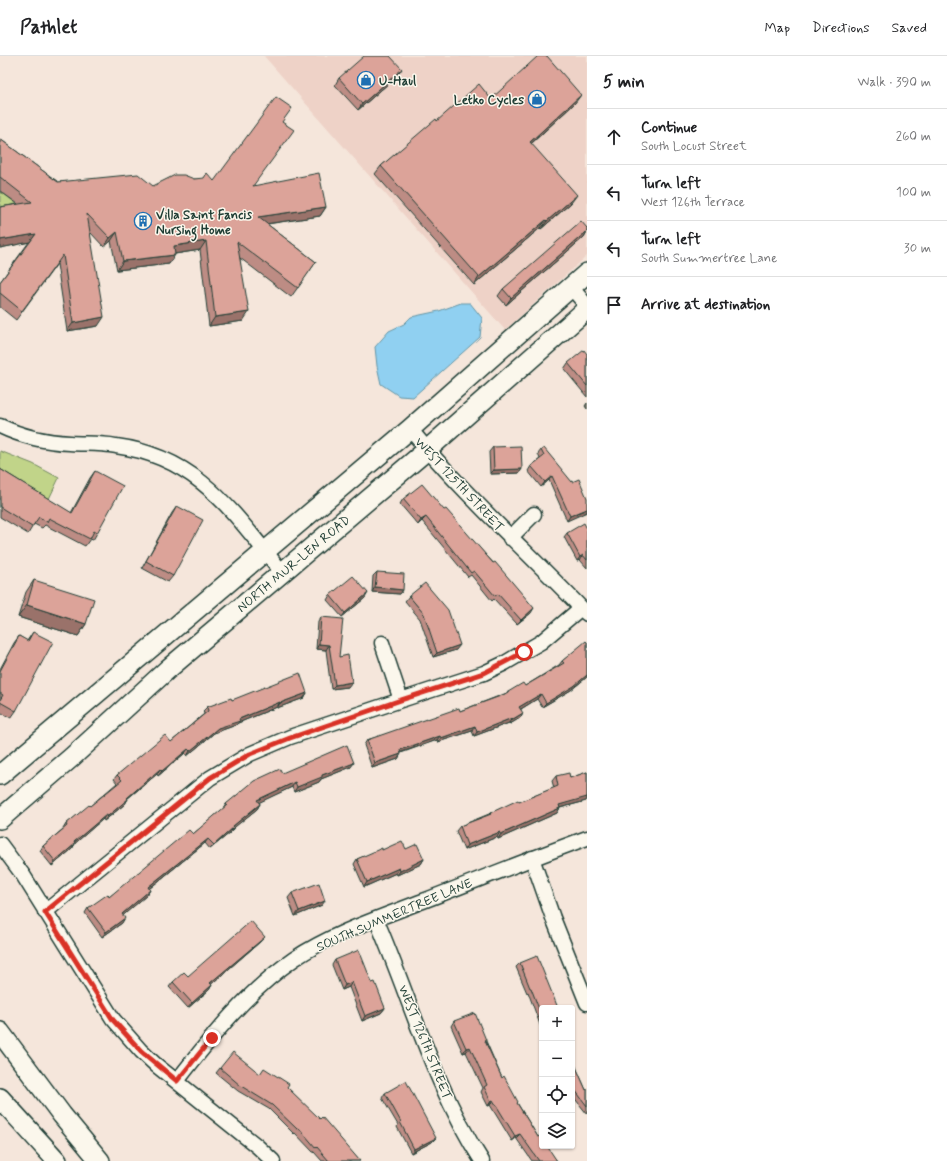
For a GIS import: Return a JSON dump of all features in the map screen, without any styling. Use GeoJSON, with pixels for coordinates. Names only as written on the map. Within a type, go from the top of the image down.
{"type":"FeatureCollection","features":[{"type":"Feature","properties":{"kind":"main road","name":"NORTH MUR-LEN ROAD"},"geometry":{"type":"LineString","coordinates":[[0,776],[410,429],[587,273]]}},
{"type":"Feature","properties":{"kind":"main road","name":"NORTH MUR-LEN ROAD"},"geometry":{"type":"LineString","coordinates":[[0,820],[72,757],[168,669],[427,450],[587,308]]}},
{"type":"Feature","properties":{"kind":"main road"},"geometry":{"type":"LineString","coordinates":[[0,1032],[62,1115],[100,1161]]}},
{"type":"Feature","properties":{"kind":"main road"},"geometry":{"type":"LineString","coordinates":[[0,1098],[57,1161]]}},
{"type":"Feature","properties":{"kind":"street"},"geometry":{"type":"LineString","coordinates":[[571,287],[587,308]]}},
{"type":"Feature","properties":{"kind":"street"},"geometry":{"type":"LineString","coordinates":[[0,426],[28,437],[68,443],[115,446],[134,449],[170,462],[192,475],[217,495],[282,572]]}},
{"type":"Feature","properties":{"kind":"street","name":"WEST 125TH STREET"},"geometry":{"type":"LineString","coordinates":[[410,429],[427,450],[510,538],[584,611]]}},
{"type":"Feature","properties":{"kind":"street","name":"WEST 125TH STREET"},"geometry":{"type":"LineString","coordinates":[[510,538],[534,514]]}},
{"type":"Feature","properties":{"kind":"street"},"geometry":{"type":"LineString","coordinates":[[45,912],[210,778],[250,754],[290,738],[484,673],[505,663],[541,642],[584,611]]}},
{"type":"Feature","properties":{"kind":"street"},"geometry":{"type":"LineString","coordinates":[[382,643],[401,700]]}},
{"type":"Feature","properties":{"kind":"street","name":"SOUTH SUMMERTREE LANE"},"geometry":{"type":"LineString","coordinates":[[177,1081],[241,1005],[272,976],[313,948],[334,936],[376,919],[587,838]]}},
{"type":"Feature","properties":{"kind":"street"},"geometry":{"type":"LineString","coordinates":[[0,844],[22,875],[113,1020],[141,1051],[257,1146],[267,1159]]}},
{"type":"Feature","properties":{"kind":"street"},"geometry":{"type":"LineString","coordinates":[[532,858],[553,918],[587,1003]]}},
{"type":"Feature","properties":{"kind":"street","name":"WEST 126TH STREET"},"geometry":{"type":"LineString","coordinates":[[376,919],[447,1095],[482,1161]]}},
{"type":"Feature","properties":{"kind":"shaded area"},"geometry":{"type":"Polygon","coordinates":[[[264,56],[587,56],[587,256],[505,330],[264,56]]]}},
{"type":"Feature","properties":{"kind":"green space"},"geometry":{"type":"Polygon","coordinates":[[[0,191],[26,211],[0,215],[0,191]]]}},
{"type":"Feature","properties":{"kind":"green space"},"geometry":{"type":"Polygon","coordinates":[[[0,451],[33,464],[59,478],[46,505],[0,478],[0,451]]]}},
{"type":"Feature","properties":{"kind":"water"},"geometry":{"type":"Polygon","coordinates":[[[461,303],[470,303],[482,318],[480,337],[413,397],[399,396],[381,384],[375,347],[389,331],[404,324],[411,317],[439,311],[461,303]]]}},
{"type":"Feature","properties":{"kind":"building","name":"U-Haul"},"geometry":{"type":"Polygon","coordinates":[[[364,56],[390,56],[402,69],[362,104],[339,78],[364,56]]]}},
{"type":"Feature","properties":{"kind":"building"},"geometry":{"type":"Polygon","coordinates":[[[538,56],[547,56],[581,95],[530,142],[577,195],[479,277],[381,166],[436,119],[437,121],[479,84],[491,99],[538,56]]]}},
{"type":"Feature","properties":{"kind":"building","name":"Villa Saint Fancis Nursing Home"},"geometry":{"type":"Polygon","coordinates":[[[276,97],[292,108],[282,122],[294,130],[253,186],[319,173],[326,207],[258,217],[316,262],[298,288],[237,242],[249,312],[215,317],[206,241],[174,246],[175,255],[123,261],[117,232],[110,238],[87,214],[104,317],[73,323],[63,255],[22,311],[0,293],[0,282],[36,234],[0,240],[0,207],[32,202],[0,177],[0,139],[58,182],[138,174],[153,186],[175,175],[184,175],[194,179],[204,178],[207,173],[214,181],[276,97]]]}},
{"type":"Feature","properties":{"kind":"building"},"geometry":{"type":"Polygon","coordinates":[[[581,221],[587,228],[587,231],[511,298],[503,289],[581,221]]]}},
{"type":"Feature","properties":{"kind":"building"},"geometry":{"type":"Polygon","coordinates":[[[584,350],[587,354],[587,386],[568,363],[584,350]]]}},
{"type":"Feature","properties":{"kind":"building"},"geometry":{"type":"Polygon","coordinates":[[[521,446],[522,469],[494,470],[493,447],[521,446]]]}},
{"type":"Feature","properties":{"kind":"building"},"geometry":{"type":"Polygon","coordinates":[[[544,448],[572,482],[579,479],[587,498],[587,509],[570,516],[552,476],[545,482],[531,466],[544,456],[541,450],[544,448]]]}},
{"type":"Feature","properties":{"kind":"building"},"geometry":{"type":"Polygon","coordinates":[[[0,469],[72,513],[95,471],[123,486],[97,533],[94,531],[90,539],[49,518],[47,522],[39,517],[32,527],[0,507],[0,469]]]}},
{"type":"Feature","properties":{"kind":"building"},"geometry":{"type":"Polygon","coordinates":[[[422,484],[493,563],[495,562],[534,608],[521,620],[498,594],[495,596],[474,571],[471,573],[426,517],[421,520],[403,499],[422,484]]]}},
{"type":"Feature","properties":{"kind":"building"},"geometry":{"type":"Polygon","coordinates":[[[177,506],[203,520],[173,576],[146,561],[177,506]]]}},
{"type":"Feature","properties":{"kind":"building"},"geometry":{"type":"Polygon","coordinates":[[[584,523],[587,529],[587,560],[583,555],[580,557],[567,533],[584,523]]]}},
{"type":"Feature","properties":{"kind":"building"},"geometry":{"type":"Polygon","coordinates":[[[377,572],[404,574],[403,590],[375,587],[377,572]]]}},
{"type":"Feature","properties":{"kind":"building"},"geometry":{"type":"Polygon","coordinates":[[[353,576],[368,593],[345,613],[330,595],[353,576]]]}},
{"type":"Feature","properties":{"kind":"building"},"geometry":{"type":"Polygon","coordinates":[[[34,580],[94,599],[86,624],[27,605],[34,580]]]}},
{"type":"Feature","properties":{"kind":"building"},"geometry":{"type":"Polygon","coordinates":[[[425,583],[448,610],[460,645],[437,653],[424,614],[409,596],[425,583]]]}},
{"type":"Feature","properties":{"kind":"building"},"geometry":{"type":"Polygon","coordinates":[[[321,617],[343,619],[339,657],[348,655],[352,682],[335,685],[329,645],[319,644],[321,617]]]}},
{"type":"Feature","properties":{"kind":"building"},"geometry":{"type":"Polygon","coordinates":[[[33,632],[53,642],[16,711],[0,702],[3,695],[0,693],[0,671],[19,636],[28,641],[33,632]]]}},
{"type":"Feature","properties":{"kind":"building"},"geometry":{"type":"Polygon","coordinates":[[[586,641],[587,675],[574,686],[546,703],[541,694],[519,707],[523,713],[513,719],[512,718],[477,732],[475,726],[441,738],[440,736],[400,750],[401,754],[375,763],[367,740],[459,708],[460,711],[503,695],[523,683],[525,686],[564,663],[562,661],[586,641]]]}},
{"type":"Feature","properties":{"kind":"building"},"geometry":{"type":"Polygon","coordinates":[[[300,673],[307,693],[280,702],[239,719],[240,721],[218,728],[190,751],[188,749],[162,771],[160,769],[108,816],[106,815],[74,842],[75,844],[55,861],[43,846],[67,826],[66,824],[122,780],[117,775],[165,735],[171,742],[208,711],[207,707],[231,698],[232,700],[300,673]]]}},
{"type":"Feature","properties":{"kind":"building"},"geometry":{"type":"Polygon","coordinates":[[[347,745],[354,763],[322,775],[322,777],[297,787],[295,782],[257,800],[260,804],[233,826],[234,827],[214,845],[208,839],[148,887],[150,890],[122,914],[125,918],[106,932],[88,908],[108,894],[109,897],[189,830],[193,834],[254,781],[280,769],[282,773],[347,745]]]}},
{"type":"Feature","properties":{"kind":"building"},"geometry":{"type":"Polygon","coordinates":[[[587,772],[587,797],[559,805],[560,808],[501,834],[500,832],[467,845],[460,826],[491,814],[490,813],[518,800],[519,802],[558,786],[556,776],[569,773],[570,778],[587,772]]]}},
{"type":"Feature","properties":{"kind":"building"},"geometry":{"type":"Polygon","coordinates":[[[402,841],[406,849],[417,844],[424,859],[400,871],[399,868],[367,882],[357,859],[402,841]]]}},
{"type":"Feature","properties":{"kind":"building"},"geometry":{"type":"Polygon","coordinates":[[[319,883],[325,901],[299,911],[292,893],[319,883]]]}},
{"type":"Feature","properties":{"kind":"building"},"geometry":{"type":"Polygon","coordinates":[[[251,921],[265,937],[210,983],[212,985],[192,1003],[173,982],[184,972],[188,976],[251,921]]]}},
{"type":"Feature","properties":{"kind":"building"},"geometry":{"type":"Polygon","coordinates":[[[359,950],[372,983],[375,982],[385,1008],[365,1016],[352,982],[345,985],[335,960],[359,950]]]}},
{"type":"Feature","properties":{"kind":"building"},"geometry":{"type":"Polygon","coordinates":[[[537,956],[557,1005],[539,1005],[539,1009],[520,963],[537,956]]]}},
{"type":"Feature","properties":{"kind":"building"},"geometry":{"type":"Polygon","coordinates":[[[475,1013],[486,1040],[485,1041],[502,1078],[504,1076],[518,1102],[517,1103],[539,1136],[539,1149],[549,1149],[557,1161],[539,1161],[520,1134],[515,1136],[493,1100],[491,1101],[484,1087],[487,1085],[470,1047],[466,1048],[454,1021],[475,1013]]]}},
{"type":"Feature","properties":{"kind":"building"},"geometry":{"type":"Polygon","coordinates":[[[233,1052],[260,1074],[264,1068],[289,1084],[287,1087],[320,1119],[322,1117],[360,1161],[329,1161],[299,1128],[297,1129],[272,1105],[241,1086],[220,1068],[233,1052]]]}},
{"type":"Feature","properties":{"kind":"building"},"geometry":{"type":"Polygon","coordinates":[[[575,1065],[586,1090],[587,1089],[587,1106],[575,1090],[575,1065]]]}},
{"type":"Feature","properties":{"kind":"building"},"geometry":{"type":"Polygon","coordinates":[[[406,1081],[436,1138],[414,1149],[385,1093],[406,1081]]]}},
{"type":"Feature","properties":{"kind":"place","name":"U-Haul"},"geometry":{"type":"Point","coordinates":[366,80]}},
{"type":"Feature","properties":{"kind":"place","name":"Letko Cycles"},"geometry":{"type":"Point","coordinates":[537,99]}},
{"type":"Feature","properties":{"kind":"place","name":"Villa Saint Fancis Nursing Home"},"geometry":{"type":"Point","coordinates":[143,221]}},
{"type":"Feature","properties":{"kind":"route"},"geometry":{"type":"LineString","coordinates":[[212,1038],[177,1081],[141,1051],[113,1020],[45,912],[68,895],[210,778],[250,754],[290,738],[484,673],[524,652]]}}]}
